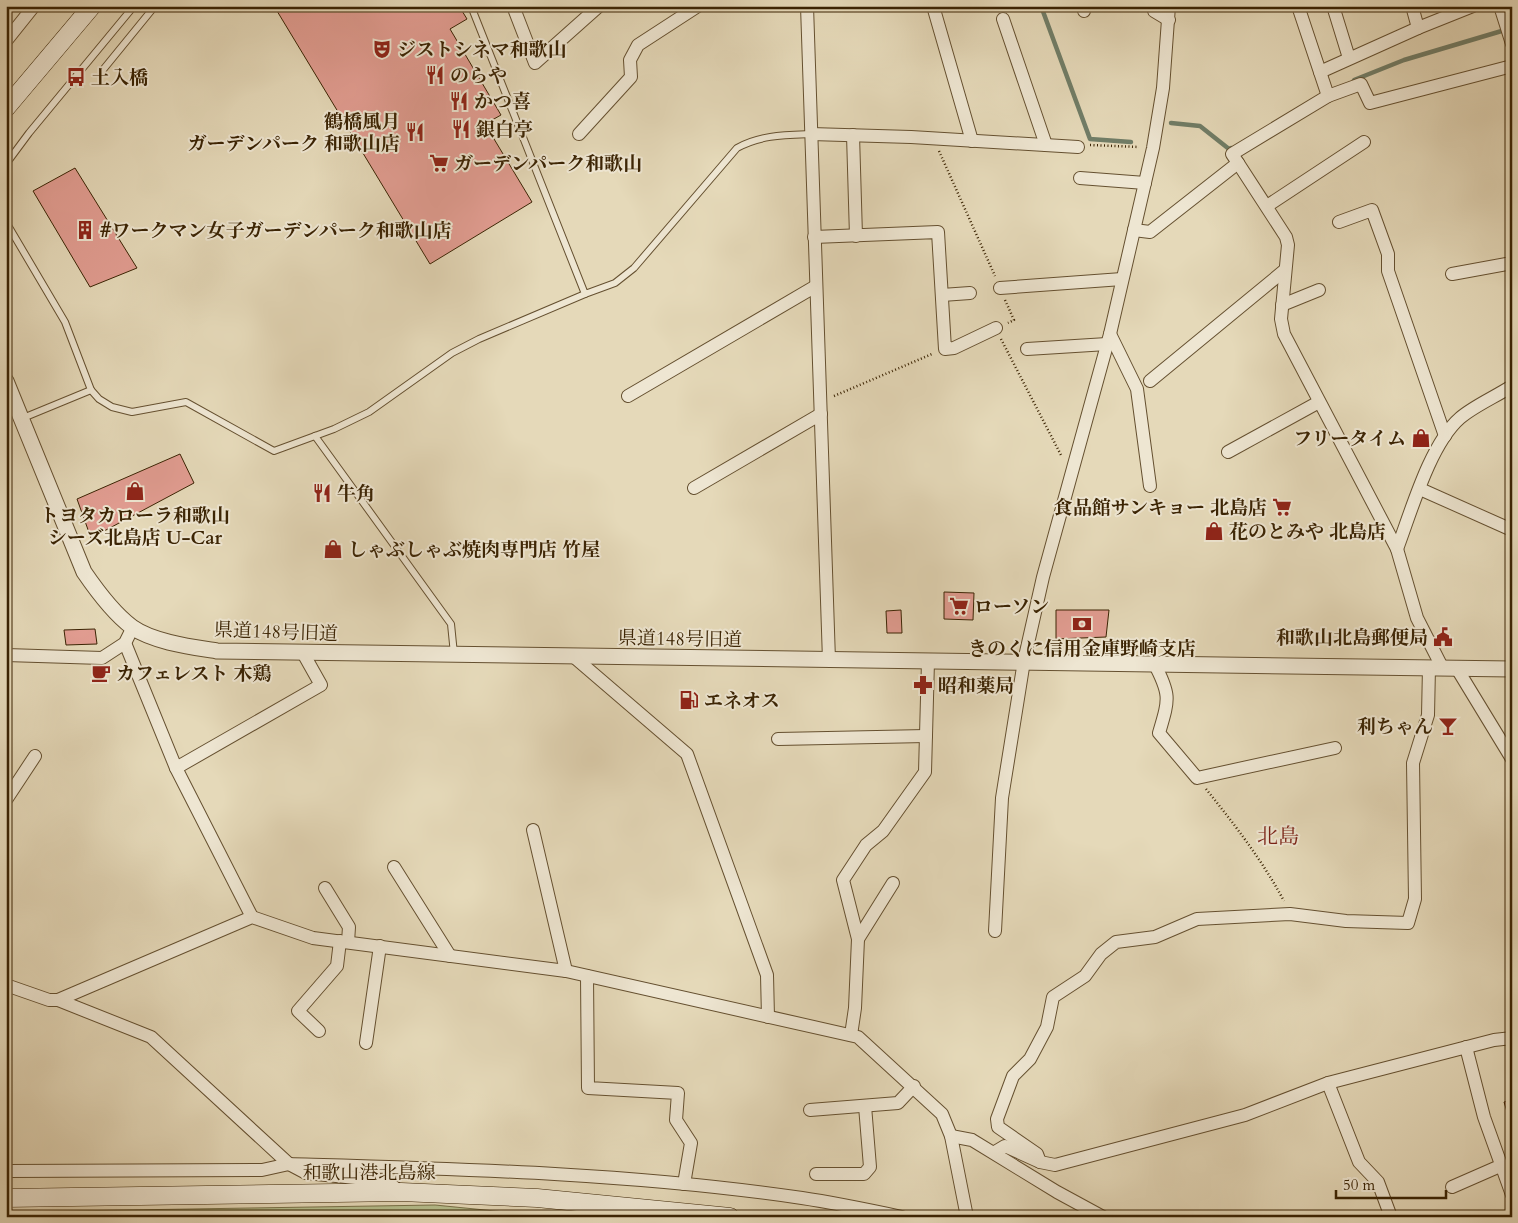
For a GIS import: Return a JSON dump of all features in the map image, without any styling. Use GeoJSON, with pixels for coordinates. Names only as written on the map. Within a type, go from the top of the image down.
{"type":"FeatureCollection","features":[{"type":"Feature","properties":{"kind":"main road"},"geometry":{"type":"LineString","coordinates":[[6,108],[92,6]]}},
{"type":"Feature","properties":{"kind":"main road","name":"和歌山港北島線"},"geometry":{"type":"LineString","coordinates":[[6,1198],[401,1192],[537,1198],[730,1217]]}},
{"type":"Feature","properties":{"kind":"street"},"geometry":{"type":"LineString","coordinates":[[6,41],[34,6]]}},
{"type":"Feature","properties":{"kind":"street"},"geometry":{"type":"LineString","coordinates":[[513,6],[535,63],[600,6]]}},
{"type":"Feature","properties":{"kind":"street"},"geometry":{"type":"LineString","coordinates":[[579,134],[631,77],[630,60],[638,45],[698,6]]}},
{"type":"Feature","properties":{"kind":"street"},"geometry":{"type":"LineString","coordinates":[[807,6],[830,660]]}},
{"type":"Feature","properties":{"kind":"street"},"geometry":{"type":"LineString","coordinates":[[933,6],[972,142]]}},
{"type":"Feature","properties":{"kind":"street"},"geometry":{"type":"LineString","coordinates":[[1153,6],[1154,11],[1169,20]]}},
{"type":"Feature","properties":{"kind":"street"},"geometry":{"type":"LineString","coordinates":[[995,931],[1002,798],[1024,661],[1043,577],[1108,339],[1153,148],[1163,88],[1169,6]]}},
{"type":"Feature","properties":{"kind":"street"},"geometry":{"type":"LineString","coordinates":[[1298,6],[1327,93]]}},
{"type":"Feature","properties":{"kind":"street"},"geometry":{"type":"LineString","coordinates":[[1333,6],[1349,58]]}},
{"type":"Feature","properties":{"kind":"street"},"geometry":{"type":"LineString","coordinates":[[1412,6],[1418,28]]}},
{"type":"Feature","properties":{"kind":"street"},"geometry":{"type":"LineString","coordinates":[[1320,72],[1418,28],[1473,6]]}},
{"type":"Feature","properties":{"kind":"street"},"geometry":{"type":"LineString","coordinates":[[1500,6],[1509,34]]}},
{"type":"Feature","properties":{"kind":"street"},"geometry":{"type":"LineString","coordinates":[[1003,19],[1046,145]]}},
{"type":"Feature","properties":{"kind":"street"},"geometry":{"type":"LineString","coordinates":[[1512,66],[1370,103],[1361,84],[1327,93],[1232,154],[1286,237],[1288,245],[1281,319],[1284,334],[1398,549],[1417,618],[1442,667],[1512,759]]}},
{"type":"Feature","properties":{"kind":"street"},"geometry":{"type":"LineString","coordinates":[[811,134],[1078,147]]}},
{"type":"Feature","properties":{"kind":"street"},"geometry":{"type":"LineString","coordinates":[[853,135],[856,236]]}},
{"type":"Feature","properties":{"kind":"street"},"geometry":{"type":"LineString","coordinates":[[1267,206],[1364,142]]}},
{"type":"Feature","properties":{"kind":"street"},"geometry":{"type":"LineString","coordinates":[[1134,230],[1150,232],[1238,163]]}},
{"type":"Feature","properties":{"kind":"street"},"geometry":{"type":"LineString","coordinates":[[1080,178],[1145,183]]}},
{"type":"Feature","properties":{"kind":"street"},"geometry":{"type":"LineString","coordinates":[[1339,222],[1372,210],[1388,254],[1388,271],[1445,436]]}},
{"type":"Feature","properties":{"kind":"street"},"geometry":{"type":"LineString","coordinates":[[814,237],[938,232],[945,349],[954,348],[996,328]]}},
{"type":"Feature","properties":{"kind":"street"},"geometry":{"type":"LineString","coordinates":[[1452,274],[1512,263]]}},
{"type":"Feature","properties":{"kind":"street"},"geometry":{"type":"LineString","coordinates":[[1150,381],[1285,270]]}},
{"type":"Feature","properties":{"kind":"street"},"geometry":{"type":"LineString","coordinates":[[1000,288],[1122,279]]}},
{"type":"Feature","properties":{"kind":"street"},"geometry":{"type":"LineString","coordinates":[[628,396],[816,286]]}},
{"type":"Feature","properties":{"kind":"street"},"geometry":{"type":"LineString","coordinates":[[1282,305],[1319,290]]}},
{"type":"Feature","properties":{"kind":"street"},"geometry":{"type":"LineString","coordinates":[[942,296],[970,293]]}},
{"type":"Feature","properties":{"kind":"street"},"geometry":{"type":"LineString","coordinates":[[1028,349],[1108,339]]}},
{"type":"Feature","properties":{"kind":"street"},"geometry":{"type":"LineString","coordinates":[[1108,339],[1137,389],[1150,486]]}},
{"type":"Feature","properties":{"kind":"street","name":"県道148号旧道"},"geometry":{"type":"LineString","coordinates":[[6,381],[23,418],[84,572],[100,595],[133,627],[170,643],[217,651],[303,653],[1024,661],[1512,669]]}},
{"type":"Feature","properties":{"kind":"street"},"geometry":{"type":"LineString","coordinates":[[1398,549],[1420,489],[1445,436],[1461,417],[1512,386]]}},
{"type":"Feature","properties":{"kind":"street"},"geometry":{"type":"LineString","coordinates":[[1228,452],[1319,402]]}},
{"type":"Feature","properties":{"kind":"street"},"geometry":{"type":"LineString","coordinates":[[694,488],[821,408]]}},
{"type":"Feature","properties":{"kind":"street"},"geometry":{"type":"LineString","coordinates":[[1420,489],[1512,530]]}},
{"type":"Feature","properties":{"kind":"street"},"geometry":{"type":"LineString","coordinates":[[6,655],[102,658],[125,643],[133,627]]}},
{"type":"Feature","properties":{"kind":"street"},"geometry":{"type":"LineString","coordinates":[[125,643],[176,768],[252,917]]}},
{"type":"Feature","properties":{"kind":"street"},"geometry":{"type":"LineString","coordinates":[[176,768],[321,685],[303,653]]}},
{"type":"Feature","properties":{"kind":"street"},"geometry":{"type":"LineString","coordinates":[[574,657],[686,754],[767,976],[768,1017]]}},
{"type":"Feature","properties":{"kind":"street"},"geometry":{"type":"LineString","coordinates":[[851,1035],[856,1008],[858,939],[843,880],[866,845],[883,831],[925,772],[928,661]]}},
{"type":"Feature","properties":{"kind":"street"},"geometry":{"type":"LineString","coordinates":[[1154,663],[1166,686],[1168,697],[1159,733],[1197,778],[1335,748]]}},
{"type":"Feature","properties":{"kind":"street"},"geometry":{"type":"LineString","coordinates":[[1040,1162],[1036,1154],[998,1127],[997,1119],[1013,1076],[1030,1059],[1047,1027],[1053,998],[1085,976],[1101,954],[1116,942],[1155,937],[1196,919],[1290,914],[1346,921],[1408,923],[1414,899],[1413,763],[1442,667]]}},
{"type":"Feature","properties":{"kind":"street"},"geometry":{"type":"LineString","coordinates":[[778,739],[926,736]]}},
{"type":"Feature","properties":{"kind":"street"},"geometry":{"type":"LineString","coordinates":[[6,800],[35,756]]}},
{"type":"Feature","properties":{"kind":"street"},"geometry":{"type":"LineString","coordinates":[[533,830],[566,971]]}},
{"type":"Feature","properties":{"kind":"street"},"geometry":{"type":"LineString","coordinates":[[394,867],[450,956]]}},
{"type":"Feature","properties":{"kind":"street"},"geometry":{"type":"LineString","coordinates":[[858,939],[893,883]]}},
{"type":"Feature","properties":{"kind":"street"},"geometry":{"type":"LineString","coordinates":[[319,1031],[298,1011],[337,966],[349,927],[325,888]]}},
{"type":"Feature","properties":{"kind":"street"},"geometry":{"type":"LineString","coordinates":[[58,1000],[252,917],[313,938],[566,971],[851,1035],[858,1037],[914,1086],[942,1114],[951,1136],[967,1217]]}},
{"type":"Feature","properties":{"kind":"street"},"geometry":{"type":"LineString","coordinates":[[366,1043],[380,946]]}},
{"type":"Feature","properties":{"kind":"street"},"geometry":{"type":"LineString","coordinates":[[587,976],[588,1088],[678,1094],[676,1120],[691,1143],[684,1184]]}},
{"type":"Feature","properties":{"kind":"street"},"geometry":{"type":"LineString","coordinates":[[6,985],[49,1000],[58,1000],[150,1037],[289,1164],[306,1173],[386,1181],[401,1192]]}},
{"type":"Feature","properties":{"kind":"street"},"geometry":{"type":"LineString","coordinates":[[995,1152],[1005,1146],[1040,1162],[1055,1165],[1172,1136],[1244,1115],[1328,1083],[1466,1047],[1512,1038]]}},
{"type":"Feature","properties":{"kind":"street"},"geometry":{"type":"LineString","coordinates":[[1466,1047],[1500,1166],[1512,1195]]}},
{"type":"Feature","properties":{"kind":"street"},"geometry":{"type":"LineString","coordinates":[[1328,1083],[1359,1162],[1378,1182],[1391,1217]]}},
{"type":"Feature","properties":{"kind":"street"},"geometry":{"type":"LineString","coordinates":[[810,1110],[898,1103],[914,1086]]}},
{"type":"Feature","properties":{"kind":"street"},"geometry":{"type":"LineString","coordinates":[[816,1174],[864,1174],[870,1166],[864,1106]]}},
{"type":"Feature","properties":{"kind":"street"},"geometry":{"type":"LineString","coordinates":[[951,1136],[972,1140],[995,1152],[1057,1192],[1103,1217]]}},
{"type":"Feature","properties":{"kind":"street"},"geometry":{"type":"LineString","coordinates":[[6,1171],[262,1170],[289,1164],[491,1170],[684,1184],[803,1198],[902,1217]]}},
{"type":"Feature","properties":{"kind":"street"},"geometry":{"type":"LineString","coordinates":[[1452,1187],[1500,1166]]}},
{"type":"Feature","properties":{"kind":"lane"},"geometry":{"type":"LineString","coordinates":[[6,164],[29,132],[134,6]]}},
{"type":"Feature","properties":{"kind":"lane"},"geometry":{"type":"LineString","coordinates":[[102,71],[155,6]]}},
{"type":"Feature","properties":{"kind":"lane"},"geometry":{"type":"LineString","coordinates":[[471,6],[585,294]]}},
{"type":"Feature","properties":{"kind":"lane"},"geometry":{"type":"LineString","coordinates":[[6,222],[65,322],[91,390],[99,399],[112,406],[132,412],[186,402],[274,451],[315,436],[369,412],[452,353],[537,313],[615,283],[634,268],[737,148],[750,140],[765,137],[811,134]]}},
{"type":"Feature","properties":{"kind":"lane"},"geometry":{"type":"LineString","coordinates":[[23,418],[91,390]]}},
{"type":"Feature","properties":{"kind":"lane"},"geometry":{"type":"LineString","coordinates":[[315,436],[451,624],[454,655]]}},
{"type":"Feature","properties":{"kind":"path"},"geometry":{"type":"LineString","coordinates":[[934,139],[1014,320],[996,328],[1071,474]]}},
{"type":"Feature","properties":{"kind":"path"},"geometry":{"type":"LineString","coordinates":[[1078,147],[1086,145],[1153,148]]}},
{"type":"Feature","properties":{"kind":"path"},"geometry":{"type":"LineString","coordinates":[[821,408],[945,349]]}},
{"type":"Feature","properties":{"kind":"path"},"geometry":{"type":"LineString","coordinates":[[1197,778],[1268,871],[1290,914]]}},
{"type":"Feature","properties":{"kind":"green space"},"geometry":{"type":"Polygon","coordinates":[[[435,1205],[555,1217],[6,1217],[6,1212],[435,1205]]]}},
{"type":"Feature","properties":{"kind":"building","name":"ガーデンパーク和歌山"},"geometry":{"type":"Polygon","coordinates":[[[274,6],[459,6],[467,19],[450,29],[501,115],[485,124],[532,202],[430,264],[274,6]]]}},
{"type":"Feature","properties":{"kind":"building","name":"#ワークマン女子ガーデンパーク和歌山店"},"geometry":{"type":"Polygon","coordinates":[[[75,168],[137,268],[90,287],[33,191],[75,168]]]}},
{"type":"Feature","properties":{"kind":"building"},"geometry":{"type":"Polygon","coordinates":[[[180,454],[194,483],[91,538],[77,499],[180,454]]]}},
{"type":"Feature","properties":{"kind":"building","name":"ローソン"},"geometry":{"type":"Polygon","coordinates":[[[944,592],[974,593],[973,620],[944,619],[944,592]]]}},
{"type":"Feature","properties":{"kind":"building"},"geometry":{"type":"Polygon","coordinates":[[[901,610],[902,633],[887,633],[886,611],[901,610]]]}},
{"type":"Feature","properties":{"kind":"building","name":"きのくに信用金庫野崎支店"},"geometry":{"type":"Polygon","coordinates":[[[1056,610],[1109,610],[1106,637],[1056,639],[1056,610]]]}},
{"type":"Feature","properties":{"kind":"building"},"geometry":{"type":"Polygon","coordinates":[[[95,629],[97,644],[66,645],[64,630],[95,629]]]}},
{"type":"Feature","properties":{"kind":"building"},"geometry":{"type":"Polygon","coordinates":[[[1512,1100],[1512,1125],[1511,1125],[1504,1102],[1512,1100]]]}},
{"type":"Feature","properties":{"kind":"waterway"},"geometry":{"type":"LineString","coordinates":[[1041,6],[1090,139],[1131,142]]}},
{"type":"Feature","properties":{"kind":"waterway"},"geometry":{"type":"LineString","coordinates":[[1354,80],[1404,60],[1505,30]]}},
{"type":"Feature","properties":{"kind":"waterway"},"geometry":{"type":"LineString","coordinates":[[1171,123],[1200,126],[1229,149],[1231,148]]}},
{"type":"Feature","properties":{"kind":"place","name":"ジストシネマ和歌山"},"geometry":{"type":"Point","coordinates":[382,49]}},
{"type":"Feature","properties":{"kind":"place","name":"のらや"},"geometry":{"type":"Point","coordinates":[435,75]}},
{"type":"Feature","properties":{"kind":"place","name":"土入橋"},"geometry":{"type":"Point","coordinates":[76,77]}},
{"type":"Feature","properties":{"kind":"place","name":"かつ喜"},"geometry":{"type":"Point","coordinates":[459,101]}},
{"type":"Feature","properties":{"kind":"place","name":"銀白亭"},"geometry":{"type":"Point","coordinates":[461,129]}},
{"type":"Feature","properties":{"kind":"place","name":"鶴橋風月 ガーデンパーク 和歌山店"},"geometry":{"type":"Point","coordinates":[415,132]}},
{"type":"Feature","properties":{"kind":"place","name":"ガーデンパーク和歌山"},"geometry":{"type":"Point","coordinates":[439,163]}},
{"type":"Feature","properties":{"kind":"place","name":"#ワークマン女子ガーデンパーク和歌山店"},"geometry":{"type":"Point","coordinates":[85,230]}},
{"type":"Feature","properties":{"kind":"place","name":"フリータイム"},"geometry":{"type":"Point","coordinates":[1421,438]}},
{"type":"Feature","properties":{"kind":"place","name":"トヨタカローラ和歌山 シーズ北島店 U-Car"},"geometry":{"type":"Point","coordinates":[135,491]}},
{"type":"Feature","properties":{"kind":"place","name":"牛角"},"geometry":{"type":"Point","coordinates":[322,493]}},
{"type":"Feature","properties":{"kind":"place","name":"食品館サンキョー 北島店"},"geometry":{"type":"Point","coordinates":[1282,507]}},
{"type":"Feature","properties":{"kind":"place","name":"花のとみや 北島店"},"geometry":{"type":"Point","coordinates":[1214,531]}},
{"type":"Feature","properties":{"kind":"place","name":"しゃぶしゃぶ焼肉専門店 竹屋"},"geometry":{"type":"Point","coordinates":[333,549]}},
{"type":"Feature","properties":{"kind":"place","name":"ローソン"},"geometry":{"type":"Point","coordinates":[959,606]}},
{"type":"Feature","properties":{"kind":"place","name":"きのくに信用金庫野崎支店"},"geometry":{"type":"Point","coordinates":[1082,624]}},
{"type":"Feature","properties":{"kind":"place","name":"和歌山北島郵便局"},"geometry":{"type":"Point","coordinates":[1443,637]}},
{"type":"Feature","properties":{"kind":"place","name":"カフェレスト 木鶏"},"geometry":{"type":"Point","coordinates":[101,673]}},
{"type":"Feature","properties":{"kind":"place","name":"昭和薬局"},"geometry":{"type":"Point","coordinates":[923,685]}},
{"type":"Feature","properties":{"kind":"place","name":"エネオス"},"geometry":{"type":"Point","coordinates":[689,700]}},
{"type":"Feature","properties":{"kind":"place","name":"利ちゃん"},"geometry":{"type":"Point","coordinates":[1448,726]}},
{"type":"Feature","properties":{"kind":"district","name":"北島"},"geometry":{"type":"Point","coordinates":[1278,836]}}]}
